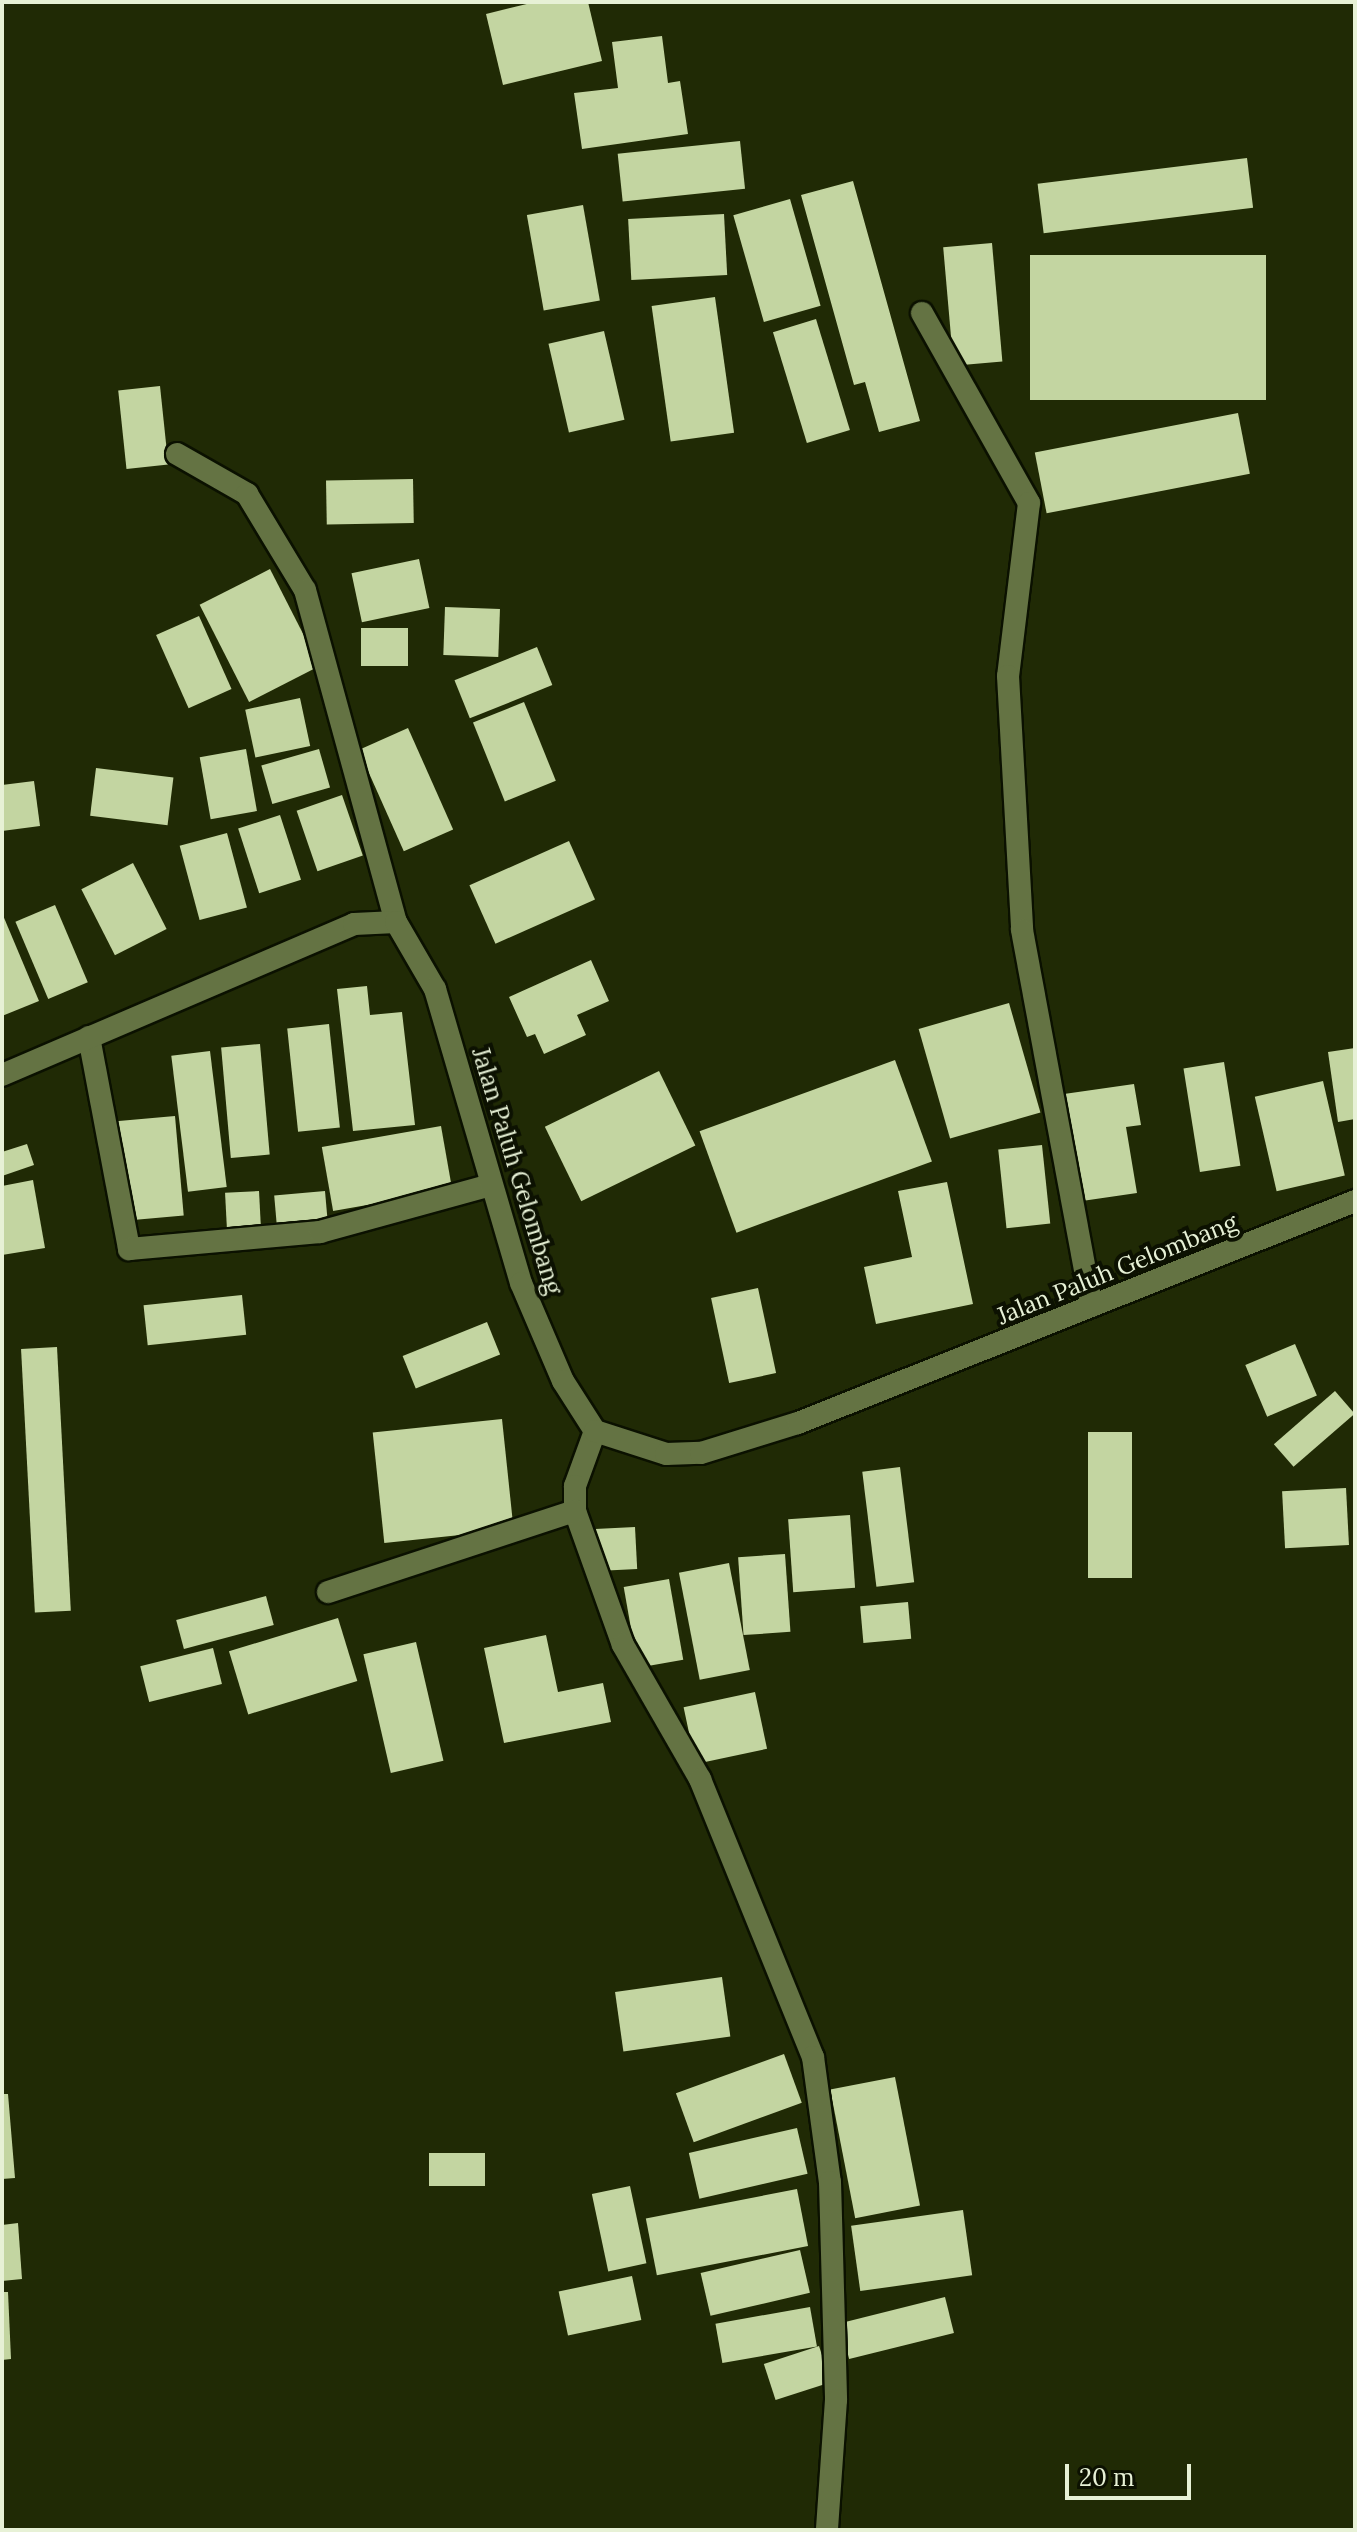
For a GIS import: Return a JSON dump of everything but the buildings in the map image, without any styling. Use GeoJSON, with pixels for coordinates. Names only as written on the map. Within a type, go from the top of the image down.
{"type":"FeatureCollection","features":[{"type":"Feature","properties":{"kind":"street"},"geometry":{"type":"LineString","coordinates":[[922,313],[1029,503],[1008,676],[1022,930],[1092,1306]]}},
{"type":"Feature","properties":{"kind":"street","name":"Jalan Paluh Gelombang"},"geometry":{"type":"LineString","coordinates":[[177,454],[247,494],[305,590],[396,922],[435,989],[521,1283],[563,1381],[595,1431],[636,1449],[701,1453],[798,1423],[1355,1201]]}},
{"type":"Feature","properties":{"kind":"street"},"geometry":{"type":"LineString","coordinates":[[2,1075],[354,924],[396,922]]}},
{"type":"Feature","properties":{"kind":"street"},"geometry":{"type":"LineString","coordinates":[[89,1037],[129,1249],[320,1232],[491,1185]]}},
{"type":"Feature","properties":{"kind":"street"},"geometry":{"type":"LineString","coordinates":[[595,1431],[575,1486],[575,1511],[623,1645],[700,1779],[813,2057],[830,2182],[836,2400],[827,2530]]}},
{"type":"Feature","properties":{"kind":"street"},"geometry":{"type":"LineString","coordinates":[[328,1592],[575,1511]]}}]}
